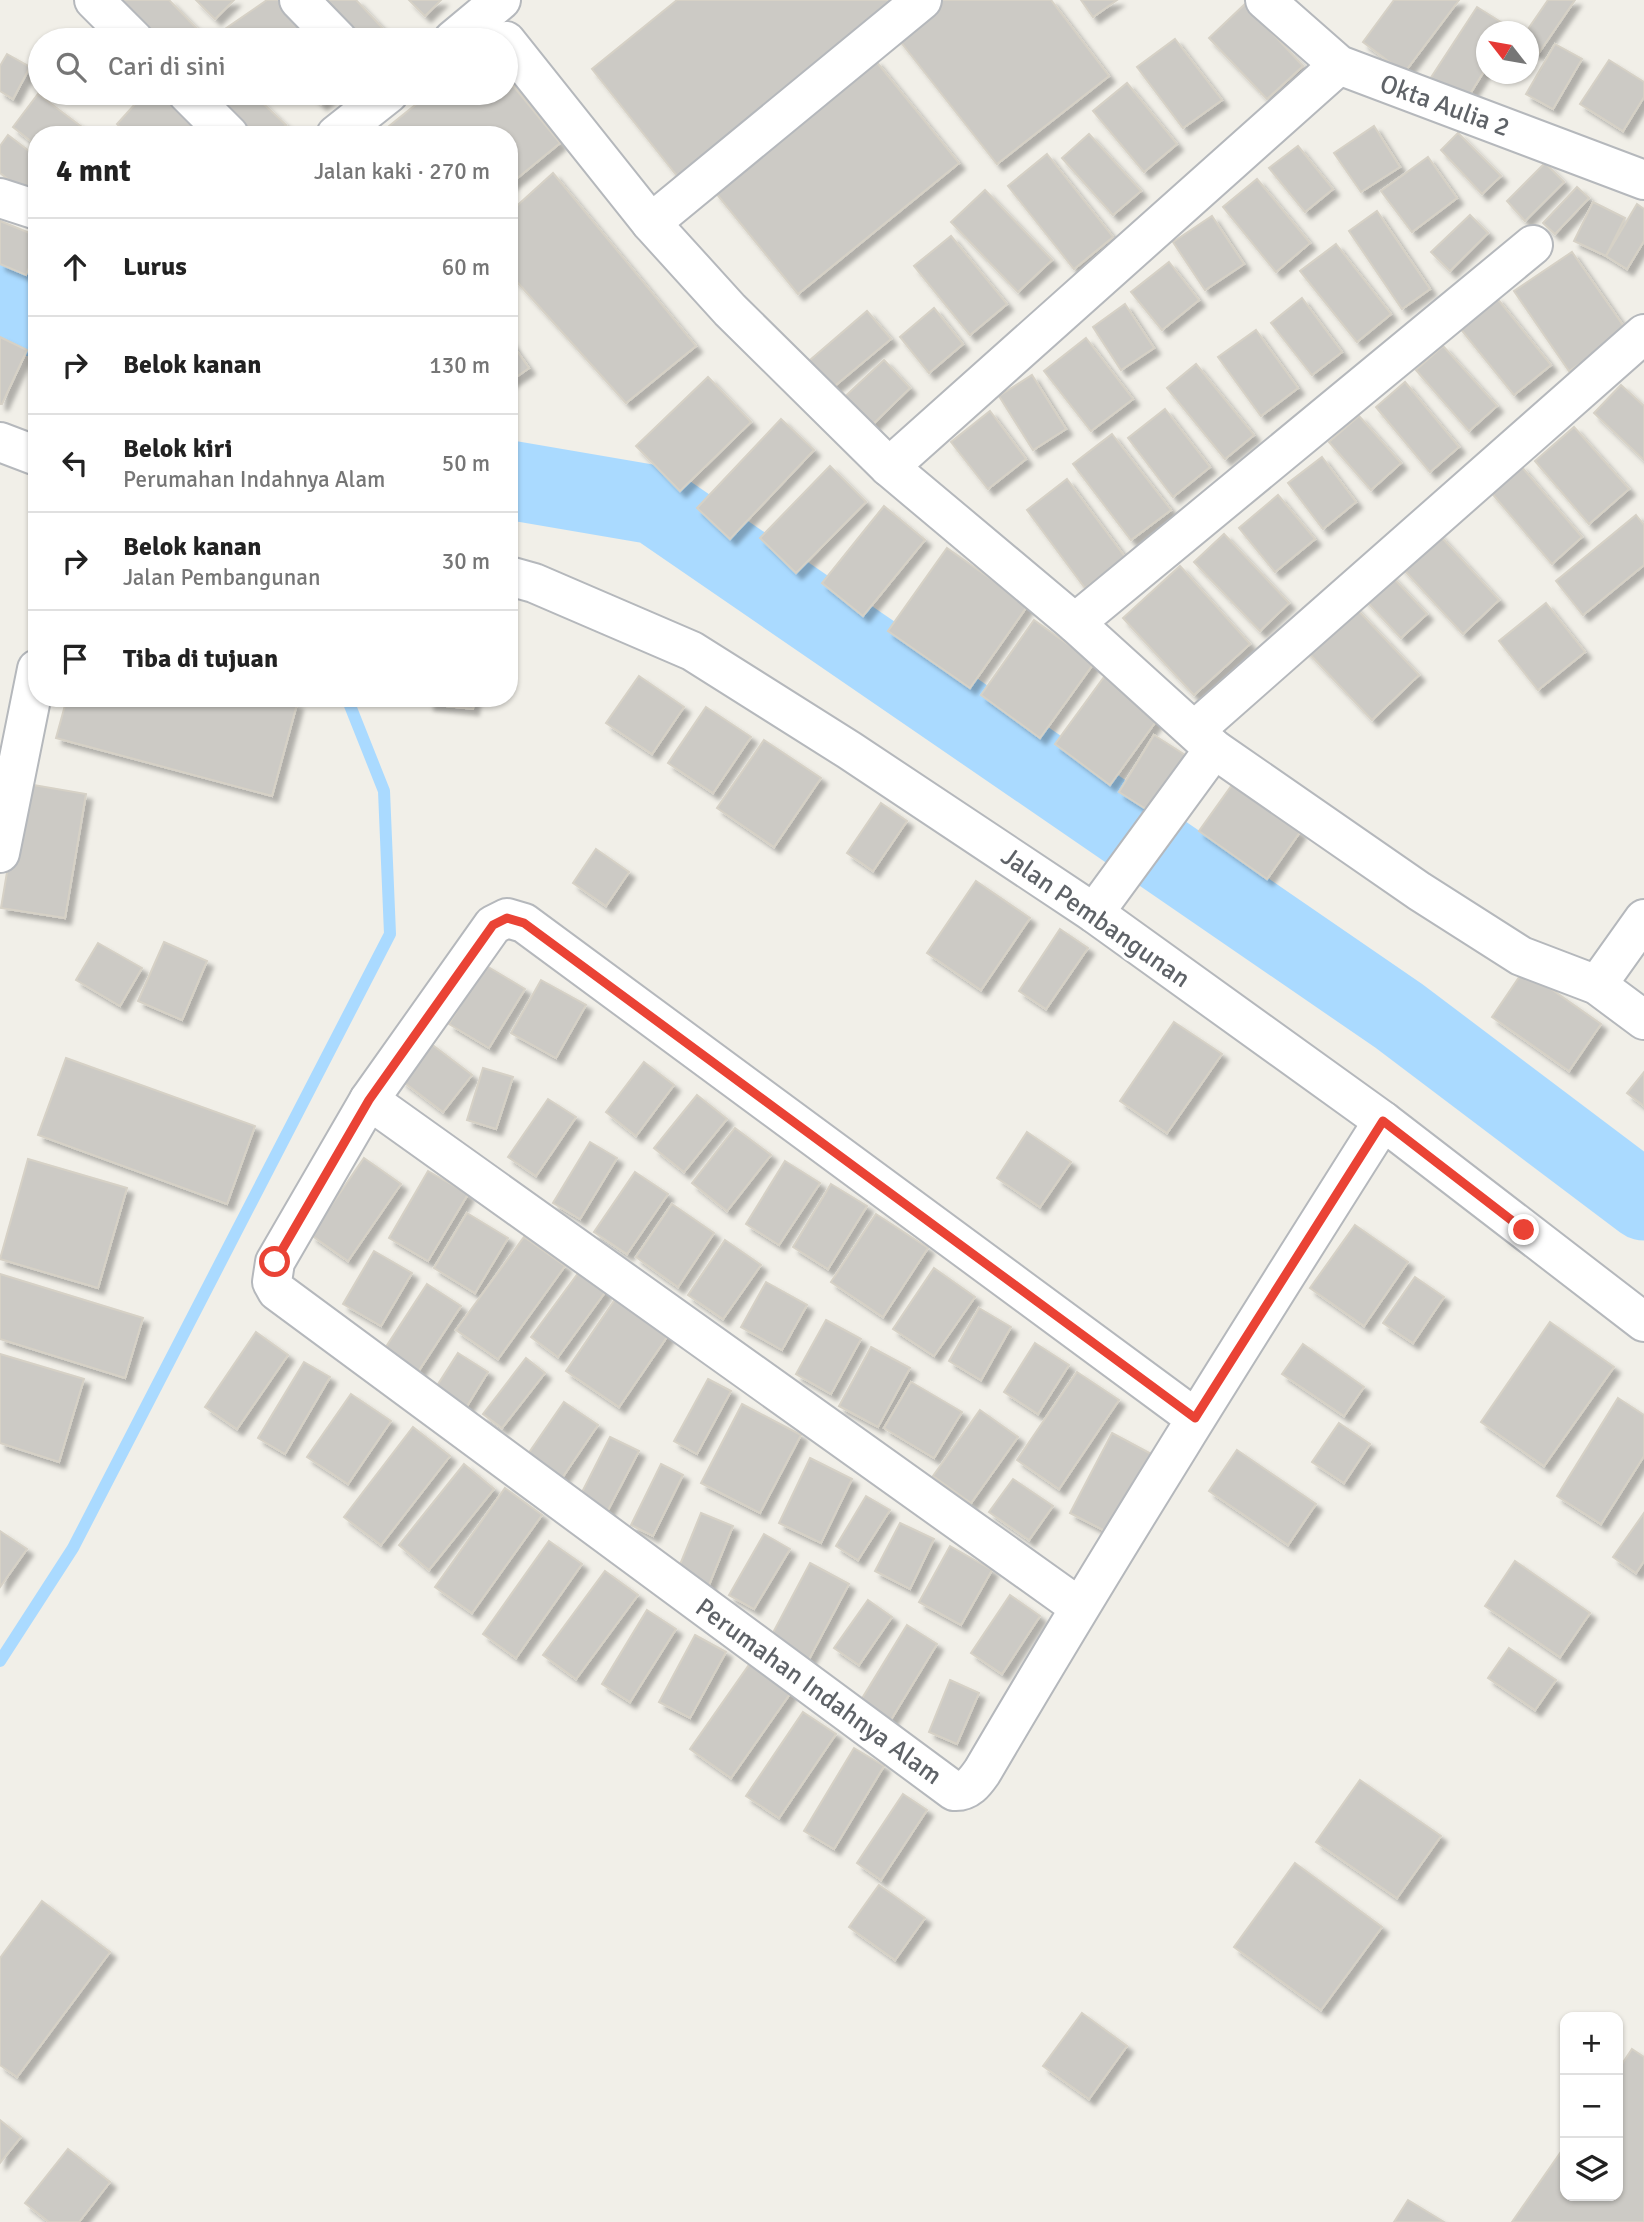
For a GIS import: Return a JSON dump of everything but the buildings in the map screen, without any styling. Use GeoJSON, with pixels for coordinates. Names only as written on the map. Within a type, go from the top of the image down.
{"type":"FeatureCollection","features":[{"type":"Feature","properties":{"kind":"street"},"geometry":{"type":"LineString","coordinates":[[94,0],[122,28]]}},
{"type":"Feature","properties":{"kind":"street"},"geometry":{"type":"LineString","coordinates":[[299,0],[326,28]]}},
{"type":"Feature","properties":{"kind":"street"},"geometry":{"type":"LineString","coordinates":[[651,223],[922,0]]}},
{"type":"Feature","properties":{"kind":"street","name":"Okta Aulia 2"},"geometry":{"type":"LineString","coordinates":[[1265,0],[1339,65],[1644,180]]}},
{"type":"Feature","properties":{"kind":"street"},"geometry":{"type":"LineString","coordinates":[[518,49],[651,223],[730,310],[889,467],[1076,623],[1204,740],[1419,891],[1521,956],[1597,985],[1644,1020]]}},
{"type":"Feature","properties":{"kind":"street"},"geometry":{"type":"LineString","coordinates":[[889,467],[1339,65]]}},
{"type":"Feature","properties":{"kind":"street"},"geometry":{"type":"LineString","coordinates":[[199,105],[220,126]]}},
{"type":"Feature","properties":{"kind":"street"},"geometry":{"type":"LineString","coordinates":[[347,126],[374,105]]}},
{"type":"Feature","properties":{"kind":"street"},"geometry":{"type":"LineString","coordinates":[[0,198],[28,207]]}},
{"type":"Feature","properties":{"kind":"street"},"geometry":{"type":"LineString","coordinates":[[1076,623],[1533,245]]}},
{"type":"Feature","properties":{"kind":"street"},"geometry":{"type":"LineString","coordinates":[[1094,913],[1177,800],[1204,740],[1644,334]]}},
{"type":"Feature","properties":{"kind":"street"},"geometry":{"type":"LineString","coordinates":[[0,442],[28,453]]}},
{"type":"Feature","properties":{"kind":"street","name":"Jalan Pembangunan"},"geometry":{"type":"LineString","coordinates":[[518,579],[692,651],[849,750],[1094,913],[1383,1121],[1644,1322]]}},
{"type":"Feature","properties":{"kind":"street"},"geometry":{"type":"LineString","coordinates":[[0,853],[29,707]]}},
{"type":"Feature","properties":{"kind":"street"},"geometry":{"type":"LineString","coordinates":[[1079,1608],[369,1100],[493,925],[507,918],[524,923],[1195,1418]]}},
{"type":"Feature","properties":{"kind":"street"},"geometry":{"type":"LineString","coordinates":[[1597,985],[1644,919]]}},
{"type":"Feature","properties":{"kind":"street","name":"Perumahan Indahnya Alam"},"geometry":{"type":"LineString","coordinates":[[369,1100],[275,1262],[272,1282],[277,1291],[954,1791],[961,1791],[972,1785],[982,1772],[1195,1418],[1383,1121]]}},
{"type":"Feature","properties":{"kind":"waterway"},"geometry":{"type":"LineString","coordinates":[[0,303],[28,314]]}},
{"type":"Feature","properties":{"kind":"waterway"},"geometry":{"type":"LineString","coordinates":[[518,482],[655,505],[1399,1016],[1644,1201]]}},
{"type":"Feature","properties":{"kind":"waterway"},"geometry":{"type":"LineString","coordinates":[[0,1661],[73,1548],[390,934],[384,791],[351,707]]}},
{"type":"Feature","properties":{"kind":"route"},"geometry":{"type":"LineString","coordinates":[[275,1262],[369,1100],[493,925],[507,918],[524,923],[1195,1418],[1383,1121],[1524,1230]]}}]}
